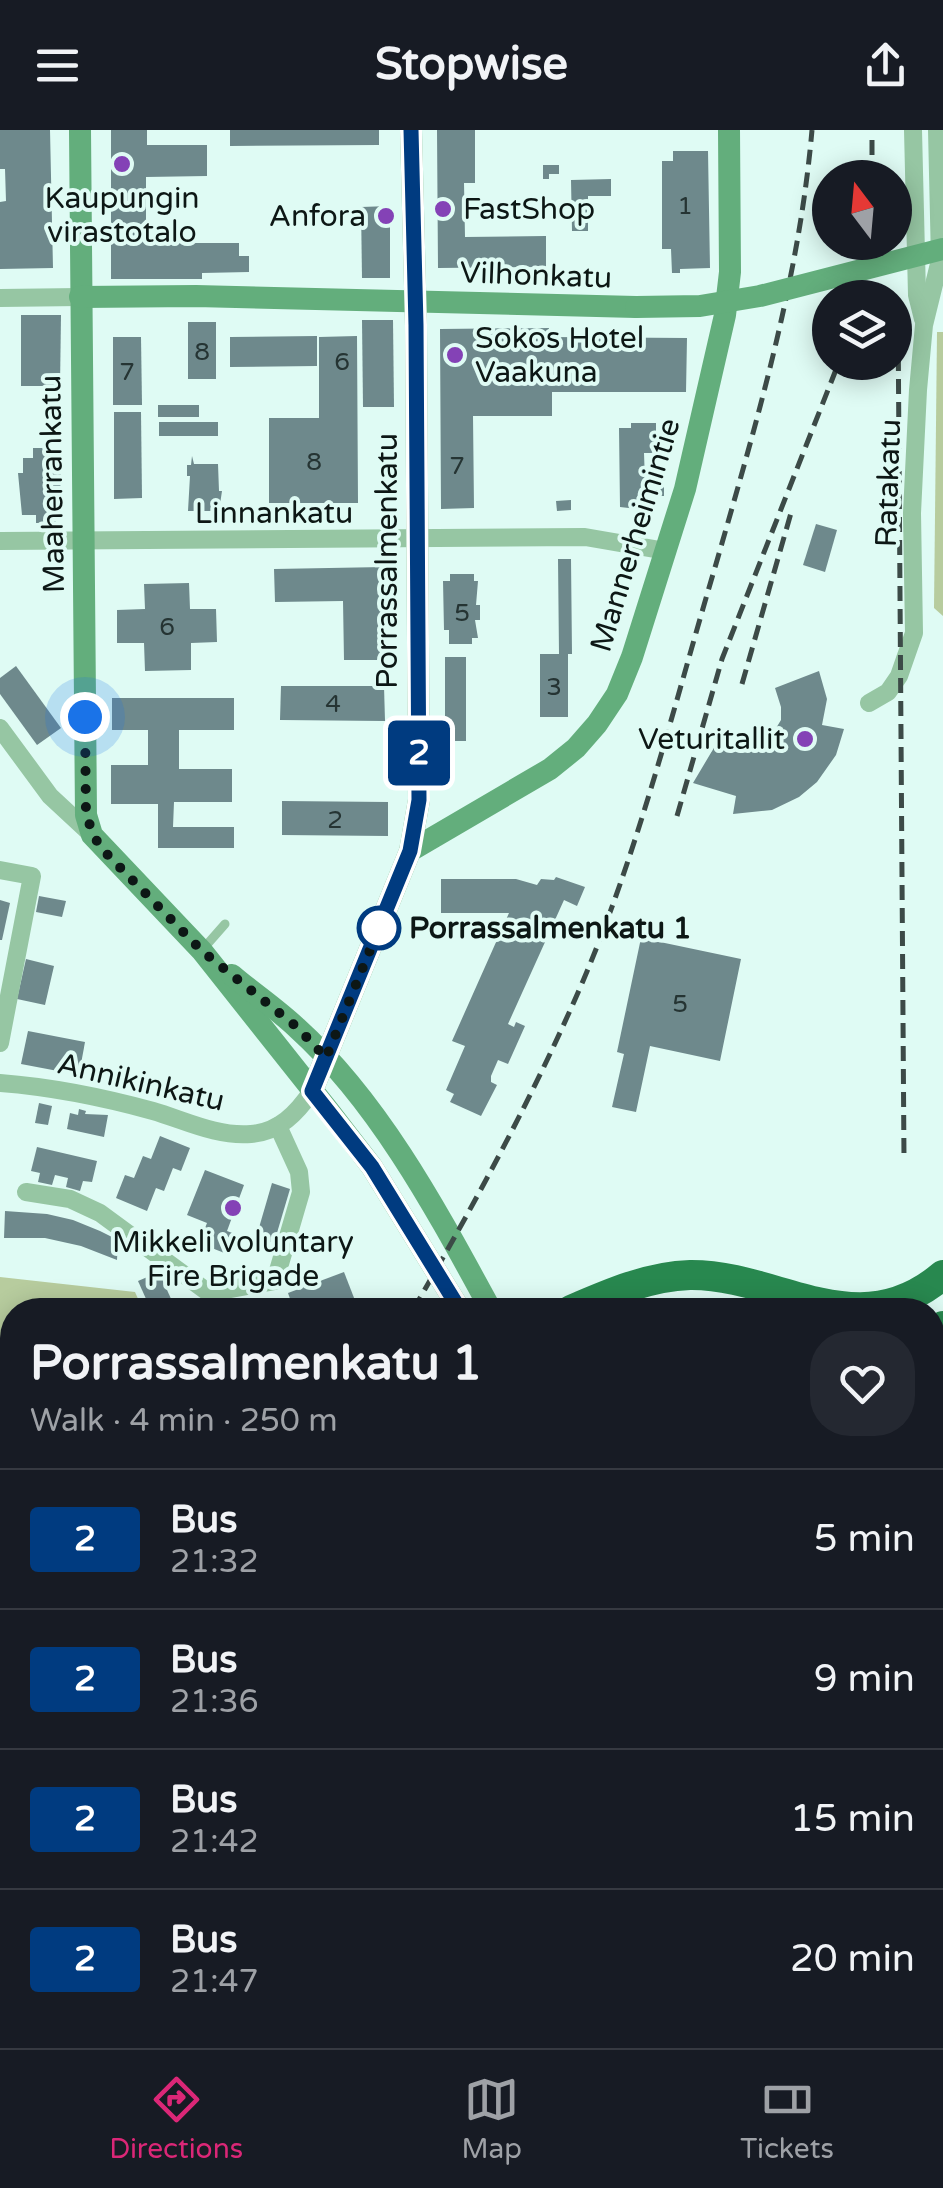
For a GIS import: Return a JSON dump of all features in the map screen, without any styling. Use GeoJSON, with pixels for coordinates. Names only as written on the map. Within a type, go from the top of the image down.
{"type":"FeatureCollection","features":[{"type":"Feature","properties":{"kind":"highway"},"geometry":{"type":"LineString","coordinates":[[605,1298],[661,1278],[691,1275],[720,1278],[798,1298]]}},
{"type":"Feature","properties":{"kind":"highway"},"geometry":{"type":"LineString","coordinates":[[904,1298],[943,1275]]}},
{"type":"Feature","properties":{"kind":"highway"},"geometry":{"type":"LineString","coordinates":[[656,1298],[690,1292],[726,1298]]}},
{"type":"Feature","properties":{"kind":"street","name":"Maaherrankatu"},"geometry":{"type":"LineString","coordinates":[[80,130],[86,816],[92,836]]}},
{"type":"Feature","properties":{"kind":"street","name":"Porrassalmenkatu"},"geometry":{"type":"LineString","coordinates":[[312,1091],[410,851],[419,790],[411,130]]}},
{"type":"Feature","properties":{"kind":"street","name":"Mannerheimintie"},"geometry":{"type":"LineString","coordinates":[[410,851],[550,769],[576,748],[617,694],[685,488],[725,315],[730,272],[728,130]]}},
{"type":"Feature","properties":{"kind":"street"},"geometry":{"type":"LineString","coordinates":[[913,130],[917,295],[924,325]]}},
{"type":"Feature","properties":{"kind":"street","name":"Ratakatu"},"geometry":{"type":"LineString","coordinates":[[869,703],[888,692],[899,676],[914,633],[912,513],[924,325],[940,260],[937,130]]}},
{"type":"Feature","properties":{"kind":"street","name":"Vilhonkatu"},"geometry":{"type":"LineString","coordinates":[[0,298],[700,306],[760,296],[943,249]]}},
{"type":"Feature","properties":{"kind":"street","name":"Linnankatu"},"geometry":{"type":"LineString","coordinates":[[0,541],[586,536],[666,551]]}},
{"type":"Feature","properties":{"kind":"street"},"geometry":{"type":"LineString","coordinates":[[0,728],[50,796],[202,951],[372,1167],[453,1298]]}},
{"type":"Feature","properties":{"kind":"street"},"geometry":{"type":"LineString","coordinates":[[0,870],[32,876],[0,1043]]}},
{"type":"Feature","properties":{"kind":"street"},"geometry":{"type":"LineString","coordinates":[[202,951],[298,1028],[357,1095],[426,1190],[484,1298]]}},
{"type":"Feature","properties":{"kind":"street","name":"Annikinkatu"},"geometry":{"type":"LineString","coordinates":[[0,1083],[55,1087],[218,1131],[252,1134],[278,1126]]}},
{"type":"Feature","properties":{"kind":"street"},"geometry":{"type":"LineString","coordinates":[[224,1298],[274,1282],[301,1192],[299,1172],[278,1126],[299,1109],[312,1091]]}},
{"type":"Feature","properties":{"kind":"street"},"geometry":{"type":"LineString","coordinates":[[26,1192],[70,1199],[100,1213],[207,1298]]}},
{"type":"Feature","properties":{"kind":"lane"},"geometry":{"type":"LineString","coordinates":[[202,951],[225,924]]}},
{"type":"Feature","properties":{"kind":"green space"},"geometry":{"type":"Polygon","coordinates":[[[937,332],[943,332],[943,616],[934,608],[937,332]]]}},
{"type":"Feature","properties":{"kind":"green space"},"geometry":{"type":"Polygon","coordinates":[[[0,1277],[135,1292],[138,1298],[0,1298],[0,1277]]]}},
{"type":"Feature","properties":{"kind":"building"},"geometry":{"type":"Polygon","coordinates":[[[0,130],[50,130],[53,268],[0,269],[0,202],[6,201],[5,169],[0,169],[0,130]]]}},
{"type":"Feature","properties":{"kind":"building"},"geometry":{"type":"Polygon","coordinates":[[[111,130],[147,130],[147,145],[207,145],[207,176],[146,177],[146,243],[239,243],[239,256],[249,256],[249,272],[202,273],[202,279],[111,279],[111,130]]]}},
{"type":"Feature","properties":{"kind":"building"},"geometry":{"type":"Polygon","coordinates":[[[230,130],[379,130],[379,145],[230,146],[230,130]]]}},
{"type":"Feature","properties":{"kind":"building"},"geometry":{"type":"Polygon","coordinates":[[[437,130],[475,130],[475,183],[464,183],[465,237],[546,236],[546,267],[438,268],[437,130]]]}},
{"type":"Feature","properties":{"kind":"building"},"geometry":{"type":"Polygon","coordinates":[[[673,151],[708,151],[710,268],[672,273],[671,249],[662,249],[662,161],[673,161],[673,151]]]}},
{"type":"Feature","properties":{"kind":"building"},"geometry":{"type":"Polygon","coordinates":[[[543,165],[559,165],[559,174],[543,179],[543,165]]]}},
{"type":"Feature","properties":{"kind":"building"},"geometry":{"type":"Polygon","coordinates":[[[611,179],[611,196],[588,196],[588,231],[572,231],[571,180],[611,179]]]}},
{"type":"Feature","properties":{"kind":"building"},"geometry":{"type":"Polygon","coordinates":[[[390,206],[390,278],[362,278],[361,207],[390,206]]]}},
{"type":"Feature","properties":{"kind":"building"},"geometry":{"type":"Polygon","coordinates":[[[21,315],[61,315],[60,386],[21,386],[21,315]]]}},
{"type":"Feature","properties":{"kind":"building"},"geometry":{"type":"Polygon","coordinates":[[[362,320],[393,320],[394,407],[363,407],[362,320]]]}},
{"type":"Feature","properties":{"kind":"building"},"geometry":{"type":"Polygon","coordinates":[[[188,322],[216,322],[216,379],[188,379],[188,322]]]}},
{"type":"Feature","properties":{"kind":"building"},"geometry":{"type":"Polygon","coordinates":[[[549,328],[549,337],[687,338],[686,392],[552,392],[552,416],[473,416],[474,508],[441,509],[440,329],[549,328]]]}},
{"type":"Feature","properties":{"kind":"building"},"geometry":{"type":"Polygon","coordinates":[[[317,336],[317,366],[230,367],[230,337],[317,336]]]}},
{"type":"Feature","properties":{"kind":"building"},"geometry":{"type":"Polygon","coordinates":[[[357,336],[358,503],[269,503],[269,418],[319,418],[319,337],[357,336]]]}},
{"type":"Feature","properties":{"kind":"building"},"geometry":{"type":"Polygon","coordinates":[[[113,337],[141,337],[142,405],[113,405],[113,337]]]}},
{"type":"Feature","properties":{"kind":"building"},"geometry":{"type":"Polygon","coordinates":[[[158,405],[199,405],[199,417],[158,417],[158,405]]]}},
{"type":"Feature","properties":{"kind":"building"},"geometry":{"type":"Polygon","coordinates":[[[114,412],[141,412],[142,498],[114,499],[114,412]]]}},
{"type":"Feature","properties":{"kind":"building"},"geometry":{"type":"Polygon","coordinates":[[[159,422],[218,422],[218,436],[159,436],[159,422]]]}},
{"type":"Feature","properties":{"kind":"building"},"geometry":{"type":"Polygon","coordinates":[[[631,423],[656,423],[656,438],[663,438],[664,453],[644,453],[645,482],[664,482],[664,496],[655,496],[655,511],[620,507],[619,428],[631,428],[631,423]]]}},
{"type":"Feature","properties":{"kind":"building"},"geometry":{"type":"Polygon","coordinates":[[[33,448],[56,448],[56,455],[61,455],[56,523],[36,523],[36,515],[22,515],[18,473],[23,473],[23,458],[33,458],[33,448]]]}},
{"type":"Feature","properties":{"kind":"building"},"geometry":{"type":"Polygon","coordinates":[[[192,456],[194,464],[218,464],[222,491],[219,511],[188,511],[187,465],[191,465],[192,456]]]}},
{"type":"Feature","properties":{"kind":"building"},"geometry":{"type":"Polygon","coordinates":[[[571,500],[571,510],[557,511],[556,501],[571,500]]]}},
{"type":"Feature","properties":{"kind":"building"},"geometry":{"type":"Polygon","coordinates":[[[816,524],[837,530],[825,572],[803,565],[816,524]]]}},
{"type":"Feature","properties":{"kind":"building"},"geometry":{"type":"Polygon","coordinates":[[[558,559],[571,559],[568,717],[540,717],[540,654],[559,654],[558,559]]]}},
{"type":"Feature","properties":{"kind":"building"},"geometry":{"type":"Polygon","coordinates":[[[384,567],[385,660],[344,660],[343,601],[275,602],[274,569],[384,567]]]}},
{"type":"Feature","properties":{"kind":"building"},"geometry":{"type":"Polygon","coordinates":[[[450,574],[474,574],[474,581],[478,581],[476,605],[480,605],[480,620],[475,620],[478,638],[472,638],[472,644],[449,644],[449,630],[444,630],[443,581],[450,581],[450,574]]]}},
{"type":"Feature","properties":{"kind":"building"},"geometry":{"type":"Polygon","coordinates":[[[189,583],[190,609],[216,609],[217,642],[191,643],[191,670],[145,671],[144,643],[117,643],[117,610],[145,609],[144,584],[189,583]]]}},
{"type":"Feature","properties":{"kind":"building"},"geometry":{"type":"Polygon","coordinates":[[[445,657],[466,657],[466,741],[445,741],[445,657]]]}},
{"type":"Feature","properties":{"kind":"building"},"geometry":{"type":"Polygon","coordinates":[[[16,666],[61,728],[37,745],[0,694],[0,678],[16,666]]]}},
{"type":"Feature","properties":{"kind":"building","name":"Veturitallit"},"geometry":{"type":"Polygon","coordinates":[[[819,671],[827,699],[822,725],[844,729],[836,755],[817,782],[799,797],[772,810],[733,814],[736,796],[693,783],[715,746],[742,753],[767,743],[781,720],[775,688],[819,671]]]}},
{"type":"Feature","properties":{"kind":"building"},"geometry":{"type":"Polygon","coordinates":[[[281,686],[384,686],[385,721],[280,720],[281,686]]]}},
{"type":"Feature","properties":{"kind":"building"},"geometry":{"type":"Polygon","coordinates":[[[112,698],[234,698],[234,730],[179,730],[179,769],[232,769],[232,802],[174,802],[173,827],[234,827],[234,848],[158,848],[158,804],[111,804],[111,765],[148,765],[148,730],[112,730],[112,698]]]}},
{"type":"Feature","properties":{"kind":"building"},"geometry":{"type":"Polygon","coordinates":[[[282,801],[388,802],[388,836],[282,835],[282,801]]]}},
{"type":"Feature","properties":{"kind":"building"},"geometry":{"type":"Polygon","coordinates":[[[556,877],[585,887],[577,906],[564,900],[508,1024],[525,1026],[508,1064],[498,1060],[491,1076],[491,1082],[497,1085],[481,1116],[450,1102],[454,1094],[446,1090],[465,1046],[452,1041],[509,913],[441,913],[441,879],[516,879],[537,885],[541,879],[556,877]]]}},
{"type":"Feature","properties":{"kind":"building"},"geometry":{"type":"Polygon","coordinates":[[[39,896],[66,901],[62,917],[36,912],[39,896]]]}},
{"type":"Feature","properties":{"kind":"building"},"geometry":{"type":"Polygon","coordinates":[[[0,900],[10,903],[2,940],[0,940],[0,900]]]}},
{"type":"Feature","properties":{"kind":"building"},"geometry":{"type":"Polygon","coordinates":[[[641,938],[741,959],[720,1061],[650,1046],[636,1112],[612,1107],[624,1054],[617,1052],[641,938]]]}},
{"type":"Feature","properties":{"kind":"building"},"geometry":{"type":"Polygon","coordinates":[[[26,959],[54,966],[45,1005],[17,999],[26,959]]]}},
{"type":"Feature","properties":{"kind":"building"},"geometry":{"type":"Polygon","coordinates":[[[28,1031],[85,1042],[79,1075],[21,1064],[28,1031]]]}},
{"type":"Feature","properties":{"kind":"building"},"geometry":{"type":"Polygon","coordinates":[[[39,1103],[52,1106],[48,1125],[35,1123],[39,1103]]]}},
{"type":"Feature","properties":{"kind":"building"},"geometry":{"type":"Polygon","coordinates":[[[79,1109],[85,1114],[108,1115],[104,1137],[67,1129],[70,1113],[78,1115],[79,1109]]]}},
{"type":"Feature","properties":{"kind":"building"},"geometry":{"type":"Polygon","coordinates":[[[160,1136],[190,1148],[181,1171],[173,1168],[164,1191],[156,1188],[147,1211],[116,1198],[125,1175],[134,1178],[143,1156],[151,1159],[160,1136]]]}},
{"type":"Feature","properties":{"kind":"building"},"geometry":{"type":"Polygon","coordinates":[[[37,1147],[97,1161],[92,1182],[83,1181],[80,1191],[66,1187],[68,1178],[55,1175],[52,1185],[38,1182],[40,1173],[31,1171],[37,1147]]]}},
{"type":"Feature","properties":{"kind":"building"},"geometry":{"type":"Polygon","coordinates":[[[205,1170],[244,1185],[227,1231],[235,1234],[227,1254],[199,1243],[207,1223],[187,1215],[205,1170]]]}},
{"type":"Feature","properties":{"kind":"building"},"geometry":{"type":"Polygon","coordinates":[[[272,1183],[290,1189],[274,1243],[256,1238],[272,1183]]]}},
{"type":"Feature","properties":{"kind":"building"},"geometry":{"type":"Polygon","coordinates":[[[5,1211],[47,1214],[100,1231],[118,1240],[117,1260],[45,1238],[4,1238],[5,1211]]]}},
{"type":"Feature","properties":{"kind":"building"},"geometry":{"type":"Polygon","coordinates":[[[159,1272],[171,1298],[146,1298],[138,1281],[159,1272]]]}},
{"type":"Feature","properties":{"kind":"building"},"geometry":{"type":"Polygon","coordinates":[[[344,1272],[354,1298],[290,1298],[288,1293],[344,1272]]]}},
{"type":"Feature","properties":{"kind":"railway"},"geometry":{"type":"LineString","coordinates":[[420,1298],[524,1107],[583,981],[622,880],[761,403],[787,295],[812,130]]}},
{"type":"Feature","properties":{"kind":"railway"},"geometry":{"type":"LineString","coordinates":[[872,137],[872,160]]}},
{"type":"Feature","properties":{"kind":"railway"},"geometry":{"type":"LineString","coordinates":[[863,280],[866,260]]}},
{"type":"Feature","properties":{"kind":"railway"},"geometry":{"type":"LineString","coordinates":[[677,816],[722,659],[832,380]]}},
{"type":"Feature","properties":{"kind":"railway"},"geometry":{"type":"LineString","coordinates":[[898,380],[904,1159]]}},
{"type":"Feature","properties":{"kind":"railway"},"geometry":{"type":"LineString","coordinates":[[742,684],[791,513]]}},
{"type":"Feature","properties":{"kind":"bus line","name":"2"},"geometry":{"type":"LineString","coordinates":[[411,130],[419,800],[410,851],[312,1091],[372,1167],[453,1298]]}},
{"type":"Feature","properties":{"kind":"place","name":"Kaupungin virastotalo"},"geometry":{"type":"Point","coordinates":[122,164]}},
{"type":"Feature","properties":{"kind":"place","name":"FastShop"},"geometry":{"type":"Point","coordinates":[443,209]}},
{"type":"Feature","properties":{"kind":"place","name":"Anfora"},"geometry":{"type":"Point","coordinates":[386,216]}},
{"type":"Feature","properties":{"kind":"place","name":"Sokos Hotel Vaakuna"},"geometry":{"type":"Point","coordinates":[455,355]}},
{"type":"Feature","properties":{"kind":"place","name":"Veturitallit"},"geometry":{"type":"Point","coordinates":[805,739]}},
{"type":"Feature","properties":{"kind":"place","name":"Porrassalmenkatu 1"},"geometry":{"type":"Point","coordinates":[379,928]}},
{"type":"Feature","properties":{"kind":"place","name":"Mikkeli voluntary Fire Brigade"},"geometry":{"type":"Point","coordinates":[233,1208]}},
{"type":"Feature","properties":{"kind":"route"},"geometry":{"type":"LineString","coordinates":[[85,717],[86,816],[99,846],[202,951],[298,1028],[326,1058],[379,928]]}}]}
